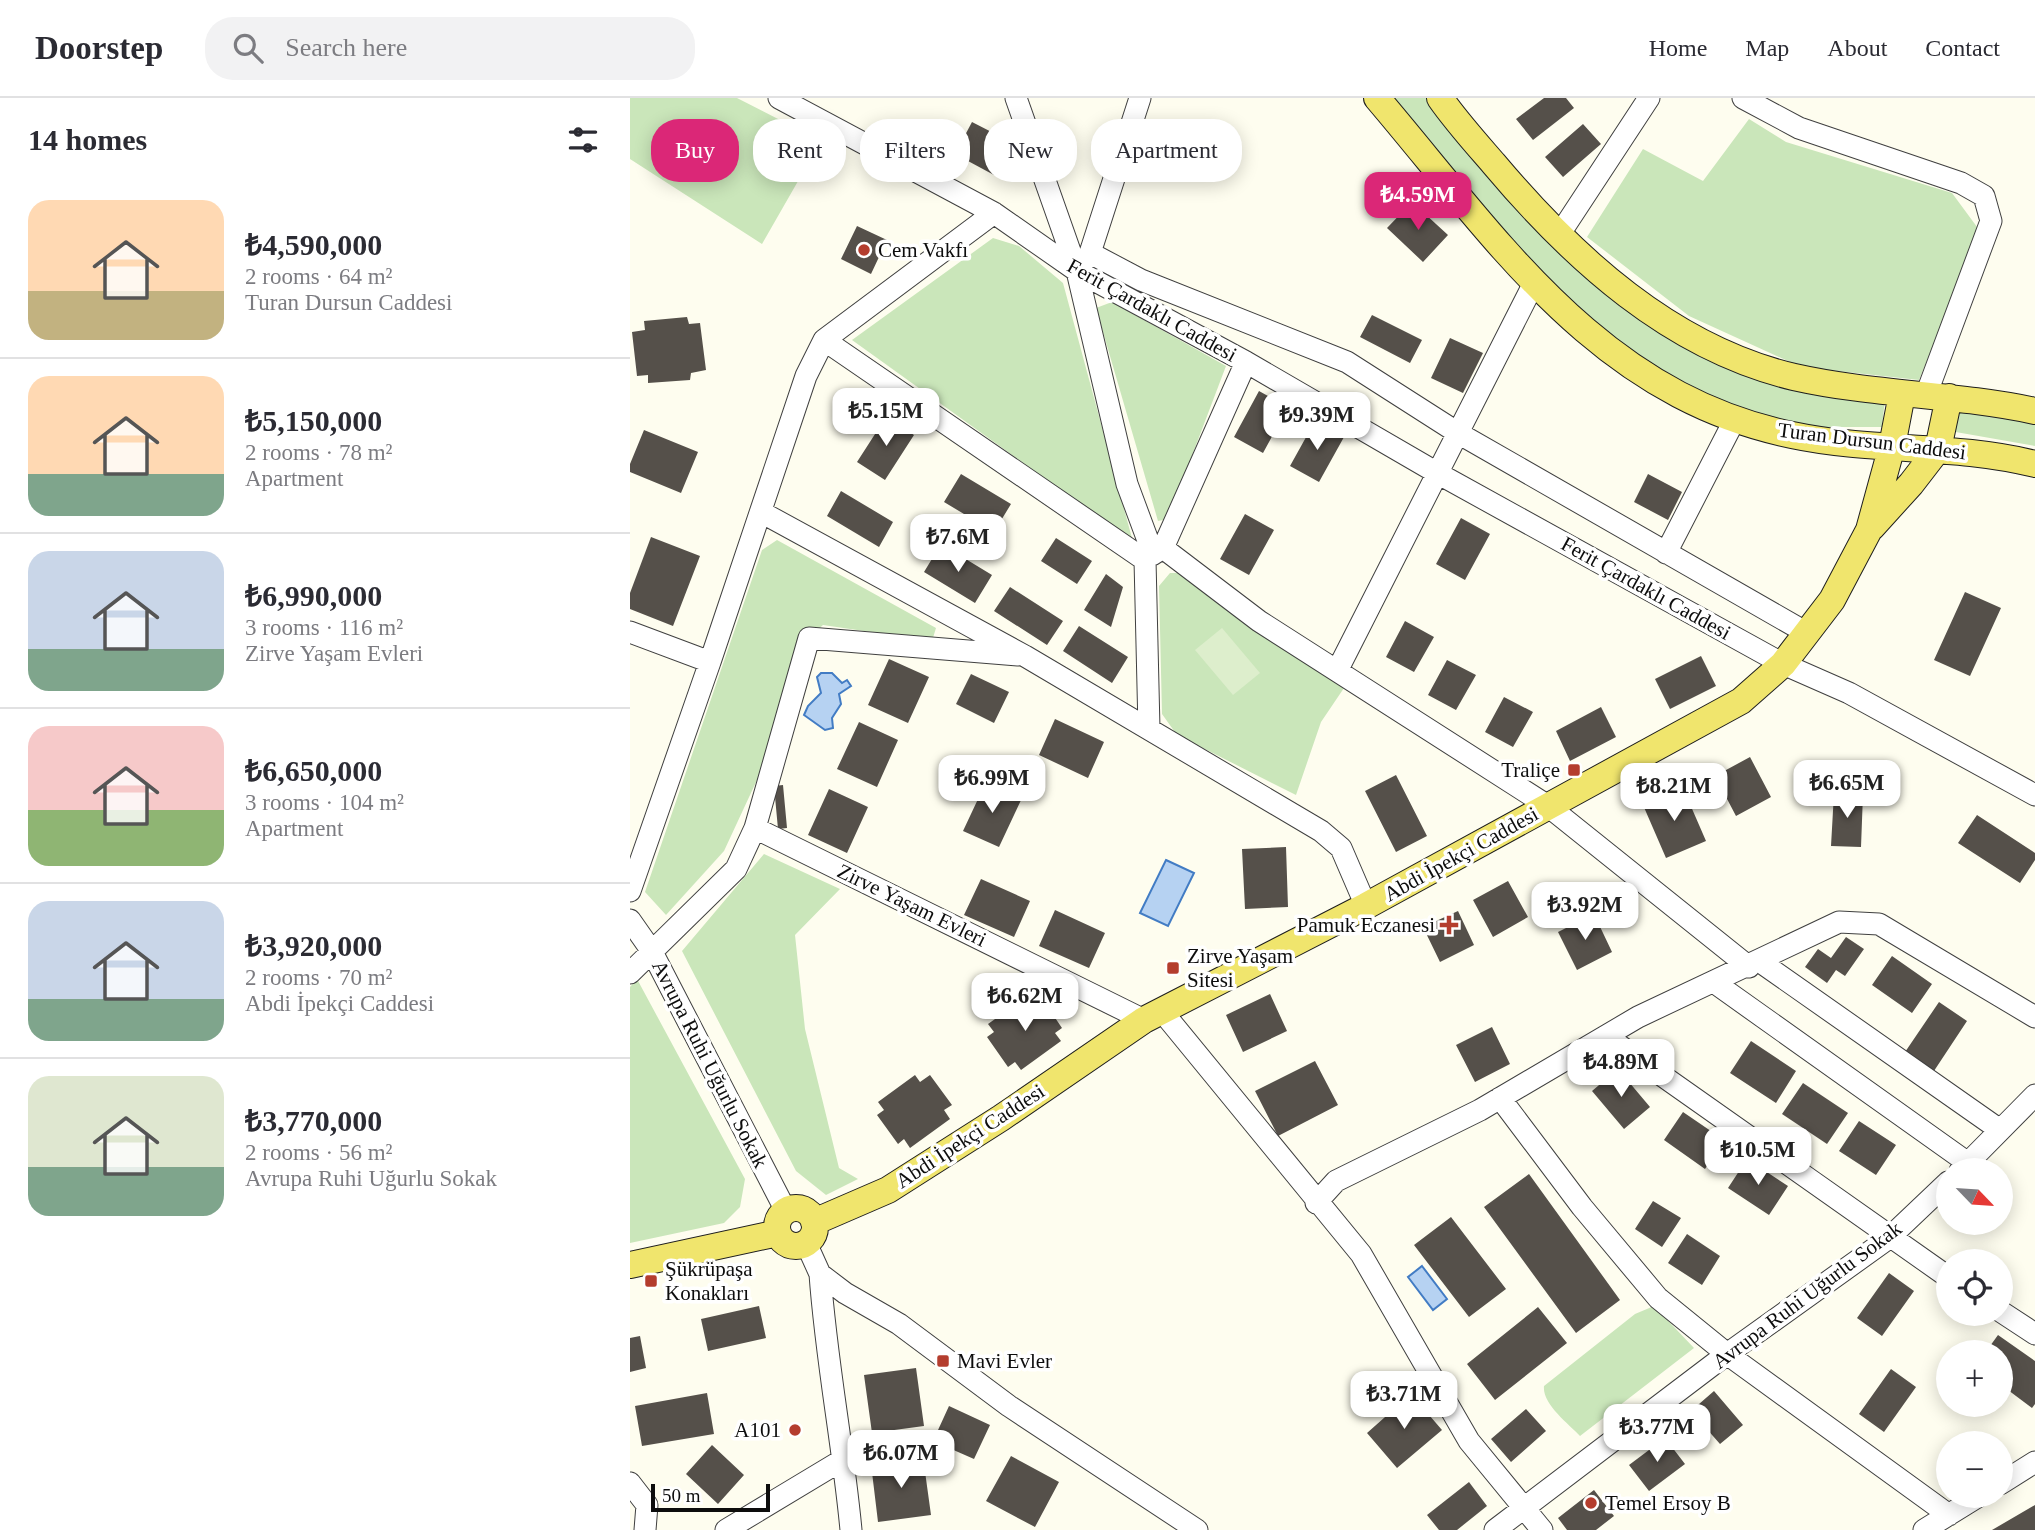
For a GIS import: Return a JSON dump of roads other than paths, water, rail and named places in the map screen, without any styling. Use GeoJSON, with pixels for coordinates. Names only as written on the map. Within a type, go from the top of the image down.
{"type":"FeatureCollection","features":[{"type":"Feature","properties":{"kind":"main road","name":"Turan Dursun Caddesi"},"geometry":{"type":"LineString","coordinates":[[1377,98],[1534,283],[1577,326],[1620,360],[1660,385],[1735,419],[1793,435],[1978,453],[2035,464]]}},
{"type":"Feature","properties":{"kind":"main road"},"geometry":{"type":"LineString","coordinates":[[1440,98],[1514,188],[1585,261],[1626,293],[1711,348],[1741,362],[1793,376],[2035,411]]}},
{"type":"Feature","properties":{"kind":"main road"},"geometry":{"type":"LineString","coordinates":[[1869,530],[1892,446],[1926,395]]}},
{"type":"Feature","properties":{"kind":"main road"},"geometry":{"type":"LineString","coordinates":[[1869,530],[1911,485],[1938,449],[1926,395]]}},
{"type":"Feature","properties":{"kind":"main road"},"geometry":{"type":"LineString","coordinates":[[1826,440],[1853,450],[1863,459],[1872,472],[1878,492]]}},
{"type":"Feature","properties":{"kind":"main road"},"geometry":{"type":"LineString","coordinates":[[1911,485],[1978,453]]}},
{"type":"Feature","properties":{"kind":"main road","name":"Abdi İpekçi Caddesi"},"geometry":{"type":"LineString","coordinates":[[810,1233],[888,1190],[1001,1118],[1153,1015],[1366,906],[1741,701],[1783,664],[1832,600],[1869,530]]}},
{"type":"Feature","properties":{"kind":"main road"},"geometry":{"type":"LineString","coordinates":[[630,1265],[782,1222],[786,1244],[810,1233]]}},
{"type":"Feature","properties":{"kind":"street","name":"Ferit Çardaklı Caddesi"},"geometry":{"type":"LineString","coordinates":[[779,98],[1083,262],[1245,362],[1439,474],[1783,664],[1849,693],[2035,795]]}},
{"type":"Feature","properties":{"kind":"street"},"geometry":{"type":"LineString","coordinates":[[1016,98],[1083,262],[1127,484],[1153,554],[1149,729]]}},
{"type":"Feature","properties":{"kind":"street"},"geometry":{"type":"LineString","coordinates":[[1083,262],[1140,98]]}},
{"type":"Feature","properties":{"kind":"street"},"geometry":{"type":"LineString","coordinates":[[1559,235],[1649,98]]}},
{"type":"Feature","properties":{"kind":"street"},"geometry":{"type":"LineString","coordinates":[[1743,98],[1799,128],[1961,183],[1984,196],[1991,221],[1926,395]]}},
{"type":"Feature","properties":{"kind":"street"},"geometry":{"type":"LineString","coordinates":[[630,891],[806,376],[824,340],[994,213]]}},
{"type":"Feature","properties":{"kind":"street"},"geometry":{"type":"LineString","coordinates":[[1083,262],[1141,280],[1347,362],[1458,433],[1807,633]]}},
{"type":"Feature","properties":{"kind":"street"},"geometry":{"type":"LineString","coordinates":[[1337,671],[1534,283]]}},
{"type":"Feature","properties":{"kind":"street"},"geometry":{"type":"LineString","coordinates":[[824,340],[1548,806],[1754,964],[2000,1130]]}},
{"type":"Feature","properties":{"kind":"street"},"geometry":{"type":"LineString","coordinates":[[1153,554],[1245,362]]}},
{"type":"Feature","properties":{"kind":"street"},"geometry":{"type":"LineString","coordinates":[[1667,553],[1735,419]]}},
{"type":"Feature","properties":{"kind":"street"},"geometry":{"type":"LineString","coordinates":[[761,512],[1025,656],[1321,831],[1341,848],[1366,906]]}},
{"type":"Feature","properties":{"kind":"street"},"geometry":{"type":"LineString","coordinates":[[630,632],[710,662]]}},
{"type":"Feature","properties":{"kind":"street"},"geometry":{"type":"LineString","coordinates":[[630,973],[736,869],[755,828],[809,638],[1025,656]]}},
{"type":"Feature","properties":{"kind":"street","name":"Zirve Yaşam Evleri"},"geometry":{"type":"LineString","coordinates":[[755,828],[1153,1015]]}},
{"type":"Feature","properties":{"kind":"street","name":"Avrupa Ruhi Uğurlu Sokak"},"geometry":{"type":"LineString","coordinates":[[630,920],[651,950],[782,1222]]}},
{"type":"Feature","properties":{"kind":"street"},"geometry":{"type":"LineString","coordinates":[[1316,1203],[1336,1181],[1500,1098],[1638,1017],[1715,983],[1839,922],[1879,924],[2035,1017]]}},
{"type":"Feature","properties":{"kind":"street"},"geometry":{"type":"LineString","coordinates":[[1715,983],[1952,1158]]}},
{"type":"Feature","properties":{"kind":"street"},"geometry":{"type":"LineString","coordinates":[[1153,1015],[1361,1254],[1469,1441],[1542,1530]]}},
{"type":"Feature","properties":{"kind":"street"},"geometry":{"type":"LineString","coordinates":[[1606,1036],[1936,1269]]}},
{"type":"Feature","properties":{"kind":"street"},"geometry":{"type":"LineString","coordinates":[[1973,1158],[2035,1095]]}},
{"type":"Feature","properties":{"kind":"street"},"geometry":{"type":"LineString","coordinates":[[1500,1098],[1582,1207],[1658,1298],[1727,1354],[1949,1515]]}},
{"type":"Feature","properties":{"kind":"street","name":"Avrupa Ruhi Uğurlu Sokak"},"geometry":{"type":"LineString","coordinates":[[1495,1530],[1727,1354],[1889,1238],[1936,1193]]}},
{"type":"Feature","properties":{"kind":"street"},"geometry":{"type":"LineString","coordinates":[[810,1233],[820,1274],[827,1357],[844,1459],[851,1530]]}},
{"type":"Feature","properties":{"kind":"street"},"geometry":{"type":"LineString","coordinates":[[820,1274],[845,1293],[899,1324],[1168,1521],[1196,1530]]}},
{"type":"Feature","properties":{"kind":"street"},"geometry":{"type":"LineString","coordinates":[[2013,1320],[2035,1334]]}},
{"type":"Feature","properties":{"kind":"street"},"geometry":{"type":"LineString","coordinates":[[726,1530],[844,1459]]}},
{"type":"Feature","properties":{"kind":"street"},"geometry":{"type":"LineString","coordinates":[[2013,1475],[2035,1462]]}},
{"type":"Feature","properties":{"kind":"street"},"geometry":{"type":"LineString","coordinates":[[630,1483],[647,1505],[649,1529]]}},
{"type":"Feature","properties":{"kind":"street"},"geometry":{"type":"LineString","coordinates":[[1924,1530],[1960,1508]]}},
{"type":"Feature","properties":{"kind":"water"},"geometry":{"type":"Polygon","coordinates":[[[821,673],[832,673],[842,683],[847,680],[851,686],[839,694],[841,704],[832,718],[833,728],[825,730],[804,715],[808,706],[821,693],[817,677],[821,673]]]}},
{"type":"Feature","properties":{"kind":"water"},"geometry":{"type":"Polygon","coordinates":[[[1166,860],[1194,873],[1168,926],[1140,913],[1166,860]]]}},
{"type":"Feature","properties":{"kind":"water"},"geometry":{"type":"Polygon","coordinates":[[[1422,1266],[1447,1299],[1433,1310],[1408,1277],[1422,1266]]]}},
{"type":"Feature","properties":{"kind":"place","name":"Cem Vakfı"},"geometry":{"type":"Point","coordinates":[864,250]}},
{"type":"Feature","properties":{"kind":"place","name":"Traliçe"},"geometry":{"type":"Point","coordinates":[1574,770]}},
{"type":"Feature","properties":{"kind":"place","name":"Pamuk Eczanesi"},"geometry":{"type":"Point","coordinates":[1449,925]}},
{"type":"Feature","properties":{"kind":"place","name":"Zirve Yaşam Sitesi"},"geometry":{"type":"Point","coordinates":[1173,968]}},
{"type":"Feature","properties":{"kind":"place","name":"Şükrüpaşa Konakları"},"geometry":{"type":"Point","coordinates":[651,1281]}},
{"type":"Feature","properties":{"kind":"place","name":"Mavi Evler"},"geometry":{"type":"Point","coordinates":[943,1361]}},
{"type":"Feature","properties":{"kind":"place","name":"A101"},"geometry":{"type":"Point","coordinates":[795,1430]}},
{"type":"Feature","properties":{"kind":"place","name":"Temel Ersoy B"},"geometry":{"type":"Point","coordinates":[1591,1503]}}]}
